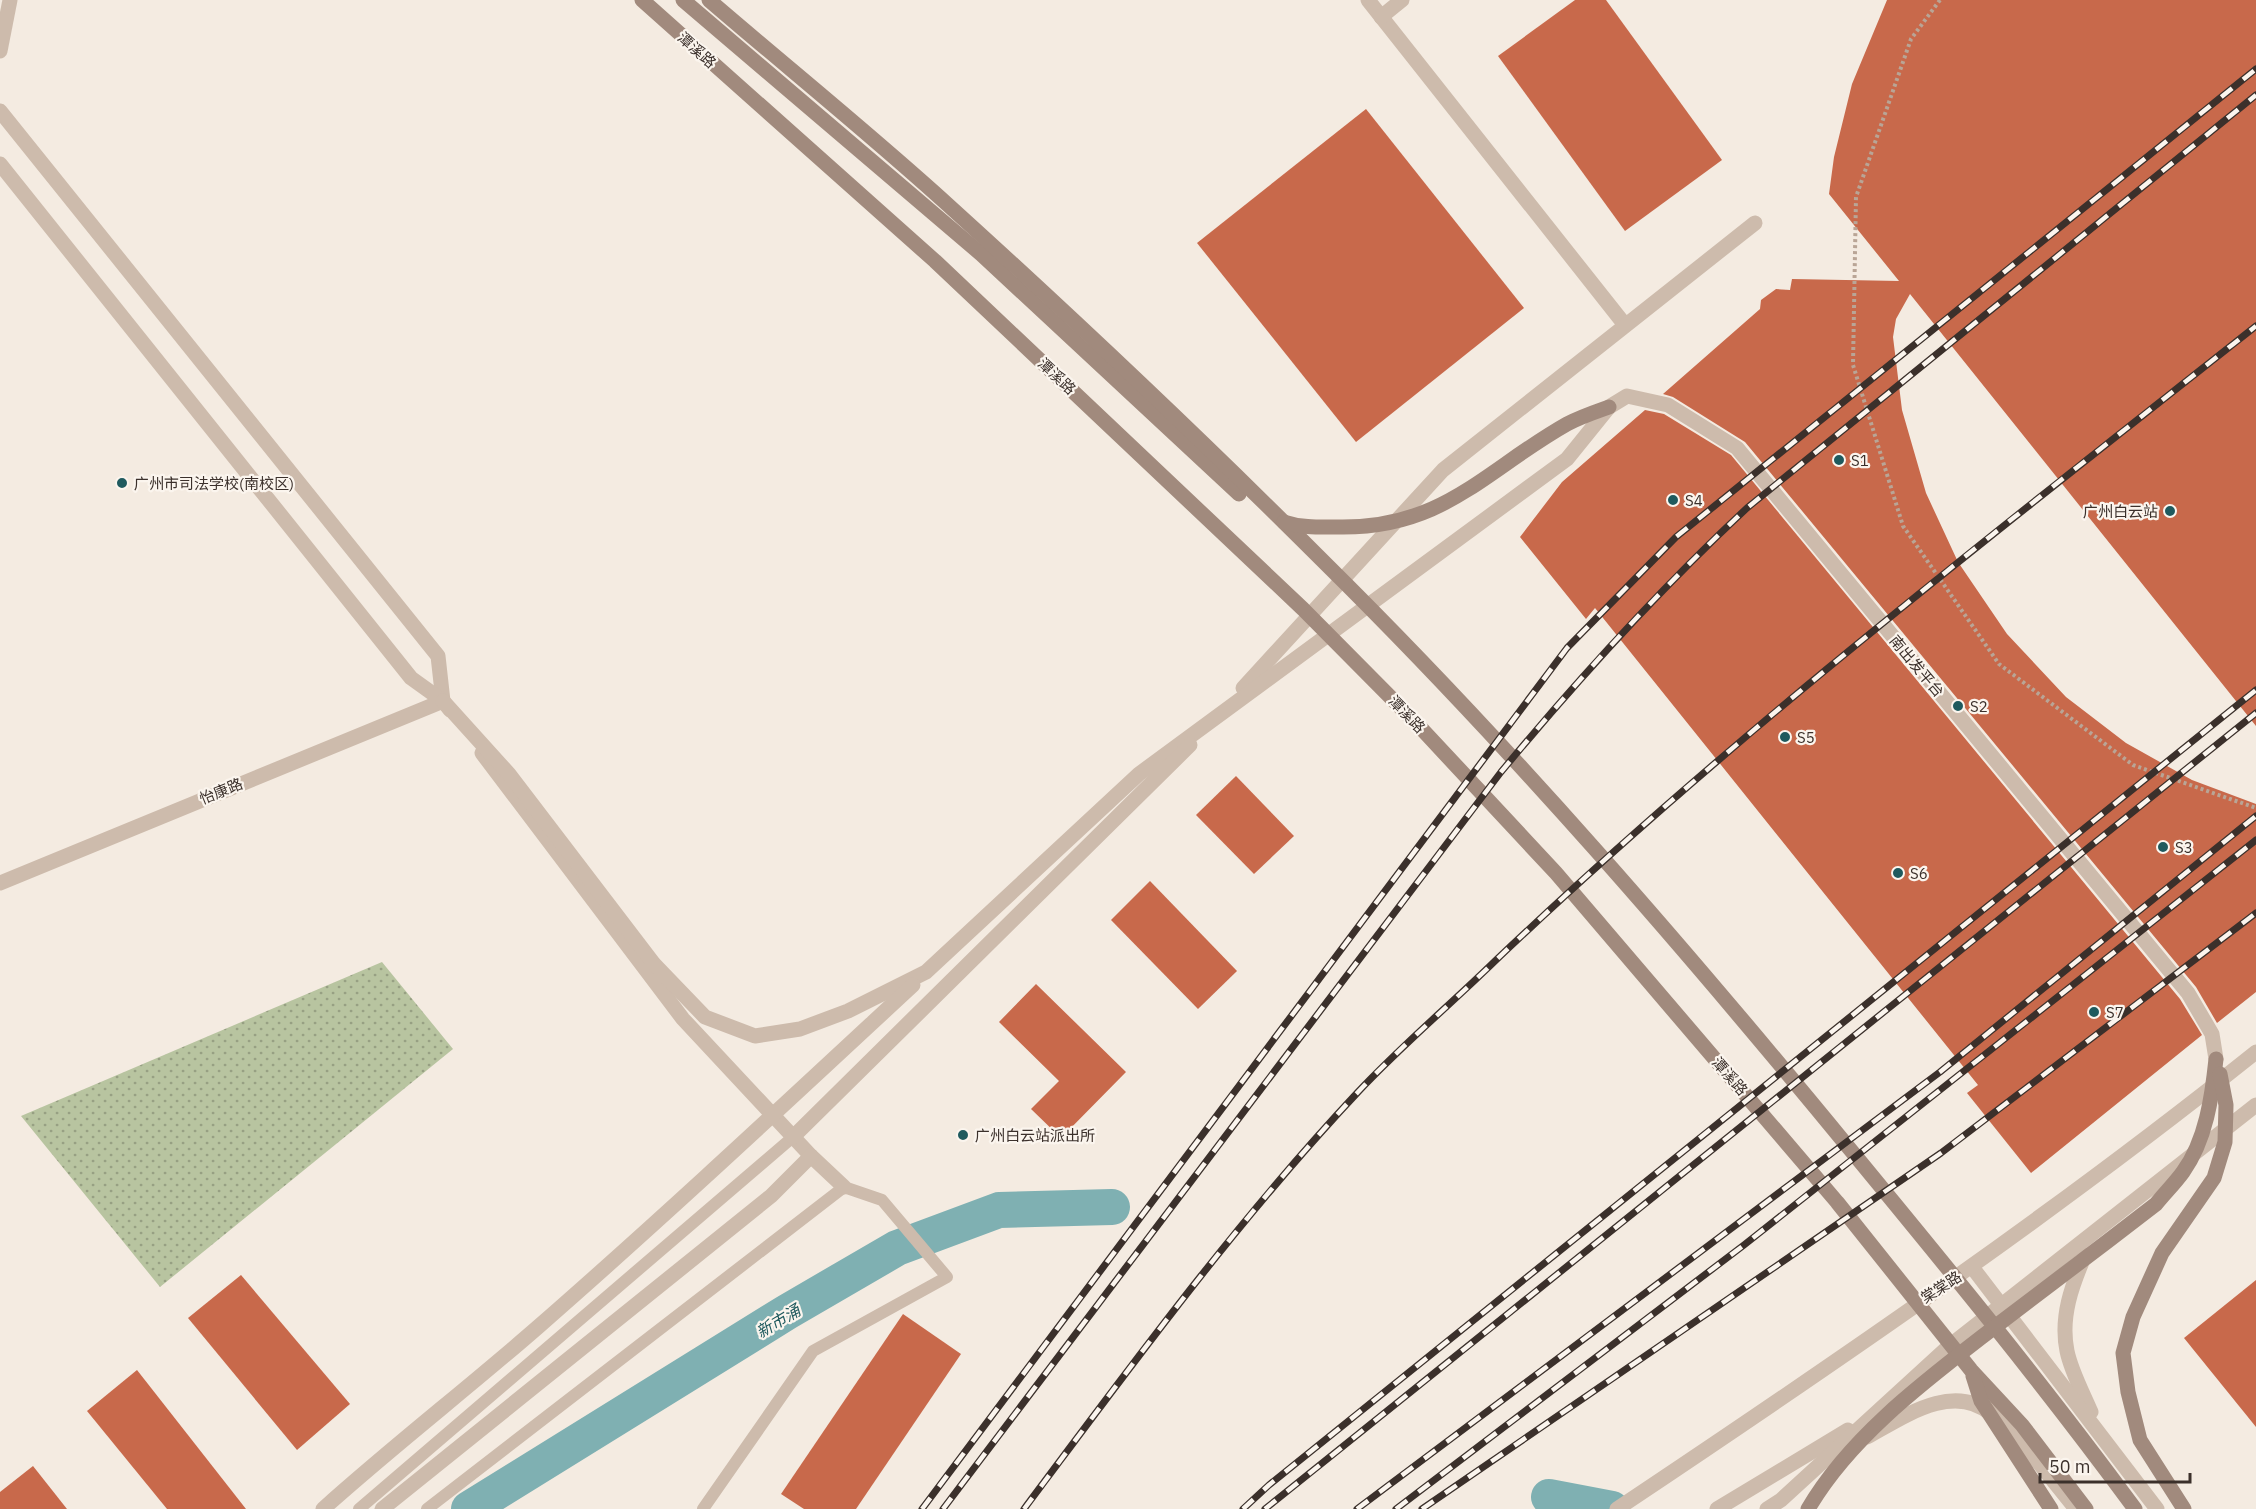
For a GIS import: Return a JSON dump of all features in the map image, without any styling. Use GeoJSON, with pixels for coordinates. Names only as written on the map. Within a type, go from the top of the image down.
{"type":"FeatureCollection","features":[{"type":"Feature","properties":{"kind":"main road","name":"潭溪路"},"geometry":{"type":"LineString","coordinates":[[642,0],[951,277],[1303,609],[1419,726],[1556,873],[1837,1202],[1971,1370],[2022,1425],[2086,1509]]}},
{"type":"Feature","properties":{"kind":"main road"},"geometry":{"type":"LineString","coordinates":[[683,0],[981,254],[1249,503],[1271,518],[1299,527],[1351,528],[1390,524],[1431,512],[1497,472],[1568,423],[1609,407]]}},
{"type":"Feature","properties":{"kind":"main road"},"geometry":{"type":"LineString","coordinates":[[709,0],[944,201],[1093,339],[1329,567],[1459,703],[1587,842],[1766,1046],[2056,1401],[2135,1509]]}},
{"type":"Feature","properties":{"kind":"main road"},"geometry":{"type":"LineString","coordinates":[[1808,1509],[1823,1483],[1914,1390],[2156,1204],[2185,1170],[2195,1147],[2212,1102],[2216,1059]]}},
{"type":"Feature","properties":{"kind":"main road"},"geometry":{"type":"LineString","coordinates":[[2184,1509],[2140,1440],[2128,1392],[2124,1353],[2133,1317],[2162,1253],[2214,1178],[2225,1142],[2226,1105],[2216,1059]]}},
{"type":"Feature","properties":{"kind":"main road"},"geometry":{"type":"LineString","coordinates":[[1971,1370],[1981,1401],[2051,1509]]}},
{"type":"Feature","properties":{"kind":"street"},"geometry":{"type":"LineString","coordinates":[[0,51],[10,0]]}},
{"type":"Feature","properties":{"kind":"street"},"geometry":{"type":"LineString","coordinates":[[1368,0],[1625,325]]}},
{"type":"Feature","properties":{"kind":"street"},"geometry":{"type":"LineString","coordinates":[[1381,16],[1402,0]]}},
{"type":"Feature","properties":{"kind":"street"},"geometry":{"type":"LineString","coordinates":[[0,111],[438,657],[443,700],[683,1019],[843,1187]]}},
{"type":"Feature","properties":{"kind":"street"},"geometry":{"type":"LineString","coordinates":[[0,164],[411,678],[443,700],[509,774],[654,964],[705,1017],[755,1036],[800,1029],[848,1011],[926,972]]}},
{"type":"Feature","properties":{"kind":"street"},"geometry":{"type":"LineString","coordinates":[[793,1137],[1190,746],[1443,470],[1755,223]]}},
{"type":"Feature","properties":{"kind":"street","name":"南出发平台"},"geometry":{"type":"LineString","coordinates":[[1609,407],[1627,396],[1668,405],[1737,448],[2188,993],[2212,1034],[2216,1059]]}},
{"type":"Feature","properties":{"kind":"street"},"geometry":{"type":"LineString","coordinates":[[323,1509],[401,1439],[536,1329],[708,1176],[1139,774],[1567,459],[1609,407]]}},
{"type":"Feature","properties":{"kind":"street","name":"怡康路"},"geometry":{"type":"LineString","coordinates":[[0,883],[443,700]]}},
{"type":"Feature","properties":{"kind":"street","name":"棠棠路"},"geometry":{"type":"LineString","coordinates":[[1617,1509],[1972,1267],[2189,1106],[2256,1053]]}},
{"type":"Feature","properties":{"kind":"street"},"geometry":{"type":"LineString","coordinates":[[1767,1509],[1781,1500],[1947,1348],[2256,1106]]}},
{"type":"Feature","properties":{"kind":"street"},"geometry":{"type":"LineString","coordinates":[[382,1509],[771,1196],[811,1156]]}},
{"type":"Feature","properties":{"kind":"street"},"geometry":{"type":"LineString","coordinates":[[2094,1232],[2073,1283],[2065,1317],[2067,1352],[2099,1432]]}},
{"type":"Feature","properties":{"kind":"street"},"geometry":{"type":"LineString","coordinates":[[1972,1267],[2157,1509]]}},
{"type":"Feature","properties":{"kind":"street"},"geometry":{"type":"LineString","coordinates":[[1912,1306],[2076,1509]]}},
{"type":"Feature","properties":{"kind":"street"},"geometry":{"type":"LineString","coordinates":[[1717,1509],[1914,1390]]}},
{"type":"Feature","properties":{"kind":"street"},"geometry":{"type":"LineString","coordinates":[[1823,1462],[1921,1408],[1944,1401],[1966,1401],[1986,1410],[2026,1445]]}},
{"type":"Feature","properties":{"kind":"lane"},"geometry":{"type":"LineString","coordinates":[[359,1509],[793,1137]]}},
{"type":"Feature","properties":{"kind":"lane"},"geometry":{"type":"LineString","coordinates":[[426,1509],[843,1187],[882,1200],[947,1277],[813,1351],[703,1509]]}},
{"type":"Feature","properties":{"kind":"path"},"geometry":{"type":"LineString","coordinates":[[1940,0],[1911,39],[1856,197],[1853,365],[1903,526],[1999,664],[2133,765],[2256,808]]}},
{"type":"Feature","properties":{"kind":"green space"},"geometry":{"type":"Polygon","coordinates":[[[382,962],[453,1049],[160,1287],[21,1116],[382,962]]]}},
{"type":"Feature","properties":{"kind":"building"},"geometry":{"type":"Polygon","coordinates":[[[1575,0],[1606,0],[1722,160],[1625,231],[1498,56],[1575,0]]]}},
{"type":"Feature","properties":{"kind":"building","name":"广州白云站"},"geometry":{"type":"Polygon","coordinates":[[[1887,0],[2256,0],[2256,726],[1910,294],[1896,319],[1893,337],[1902,410],[1926,493],[1958,562],[2007,634],[2066,697],[2126,743],[2192,780],[2256,804],[2256,992],[2217,1023],[2196,987],[1745,442],[1673,397],[1663,394],[1760,309],[1761,300],[1776,289],[1790,290],[1792,279],[1899,281],[1829,194],[1834,157],[1852,84],[1887,0]]]}},
{"type":"Feature","properties":{"kind":"building"},"geometry":{"type":"Polygon","coordinates":[[[1366,109],[1524,308],[1356,442],[1197,243],[1366,109]]]}},
{"type":"Feature","properties":{"kind":"building"},"geometry":{"type":"Polygon","coordinates":[[[1645,410],[1664,414],[1731,455],[2180,999],[2202,1035],[2031,1173],[1967,1093],[1978,1085],[1595,608],[1586,619],[1520,537],[1562,482],[1645,410]]]}},
{"type":"Feature","properties":{"kind":"building"},"geometry":{"type":"Polygon","coordinates":[[[1236,776],[1294,836],[1254,874],[1196,815],[1236,776]]]}},
{"type":"Feature","properties":{"kind":"building"},"geometry":{"type":"Polygon","coordinates":[[[1150,881],[1237,971],[1198,1009],[1111,920],[1150,881]]]}},
{"type":"Feature","properties":{"kind":"building"},"geometry":{"type":"Polygon","coordinates":[[[1036,984],[1126,1072],[1061,1138],[1031,1109],[1059,1081],[999,1022],[1036,984]]]}},
{"type":"Feature","properties":{"kind":"building"},"geometry":{"type":"Polygon","coordinates":[[[241,1275],[350,1404],[297,1450],[188,1318],[241,1275]]]}},
{"type":"Feature","properties":{"kind":"building"},"geometry":{"type":"Polygon","coordinates":[[[2256,1280],[2256,1427],[2184,1338],[2256,1280]]]}},
{"type":"Feature","properties":{"kind":"building"},"geometry":{"type":"Polygon","coordinates":[[[903,1314],[961,1354],[856,1509],[804,1509],[781,1494],[903,1314]]]}},
{"type":"Feature","properties":{"kind":"building"},"geometry":{"type":"Polygon","coordinates":[[[137,1370],[246,1509],[167,1509],[87,1411],[137,1370]]]}},
{"type":"Feature","properties":{"kind":"building"},"geometry":{"type":"Polygon","coordinates":[[[33,1466],[67,1509],[0,1509],[0,1492],[33,1466]]]}},
{"type":"Feature","properties":{"kind":"waterway","name":"新市涌"},"geometry":{"type":"LineString","coordinates":[[469,1509],[787,1312],[897,1248],[999,1210],[1112,1207]]}},
{"type":"Feature","properties":{"kind":"waterway","name":"新市涌"},"geometry":{"type":"LineString","coordinates":[[1549,1497],[1612,1509]]}},
{"type":"Feature","properties":{"kind":"railway"},"geometry":{"type":"LineString","coordinates":[[922,1509],[1567,648],[1676,537],[2256,69]]}},
{"type":"Feature","properties":{"kind":"railway"},"geometry":{"type":"LineString","coordinates":[[943,1509],[1501,772],[1620,636],[1747,508],[2256,95]]}},
{"type":"Feature","properties":{"kind":"railway"},"geometry":{"type":"LineString","coordinates":[[1024,1509],[1227,1243],[1313,1141],[1391,1058],[1586,877],[1773,714],[1965,557],[2256,326]]}},
{"type":"Feature","properties":{"kind":"railway"},"geometry":{"type":"LineString","coordinates":[[1243,1509],[1269,1485],[2256,690]]}},
{"type":"Feature","properties":{"kind":"railway"},"geometry":{"type":"LineString","coordinates":[[1265,1509],[2256,713]]}},
{"type":"Feature","properties":{"kind":"railway"},"geometry":{"type":"LineString","coordinates":[[1357,1509],[1940,1072],[2256,816]]}},
{"type":"Feature","properties":{"kind":"railway"},"geometry":{"type":"LineString","coordinates":[[1396,1509],[1744,1245],[2256,840]]}},
{"type":"Feature","properties":{"kind":"railway"},"geometry":{"type":"LineString","coordinates":[[1422,1509],[1941,1153],[2256,913]]}},
{"type":"Feature","properties":{"kind":"place","name":"S1"},"geometry":{"type":"Point","coordinates":[1839,460]}},
{"type":"Feature","properties":{"kind":"place","name":"广州市司法学校(南校区)"},"geometry":{"type":"Point","coordinates":[122,483]}},
{"type":"Feature","properties":{"kind":"place","name":"S4"},"geometry":{"type":"Point","coordinates":[1673,500]}},
{"type":"Feature","properties":{"kind":"place","name":"广州白云站"},"geometry":{"type":"Point","coordinates":[2170,511]}},
{"type":"Feature","properties":{"kind":"place","name":"S2"},"geometry":{"type":"Point","coordinates":[1958,706]}},
{"type":"Feature","properties":{"kind":"place","name":"S5"},"geometry":{"type":"Point","coordinates":[1785,737]}},
{"type":"Feature","properties":{"kind":"place","name":"S3"},"geometry":{"type":"Point","coordinates":[2163,847]}},
{"type":"Feature","properties":{"kind":"place","name":"S6"},"geometry":{"type":"Point","coordinates":[1898,873]}},
{"type":"Feature","properties":{"kind":"place","name":"S7"},"geometry":{"type":"Point","coordinates":[2094,1012]}},
{"type":"Feature","properties":{"kind":"place","name":"广州白云站派出所"},"geometry":{"type":"Point","coordinates":[963,1135]}}]}
